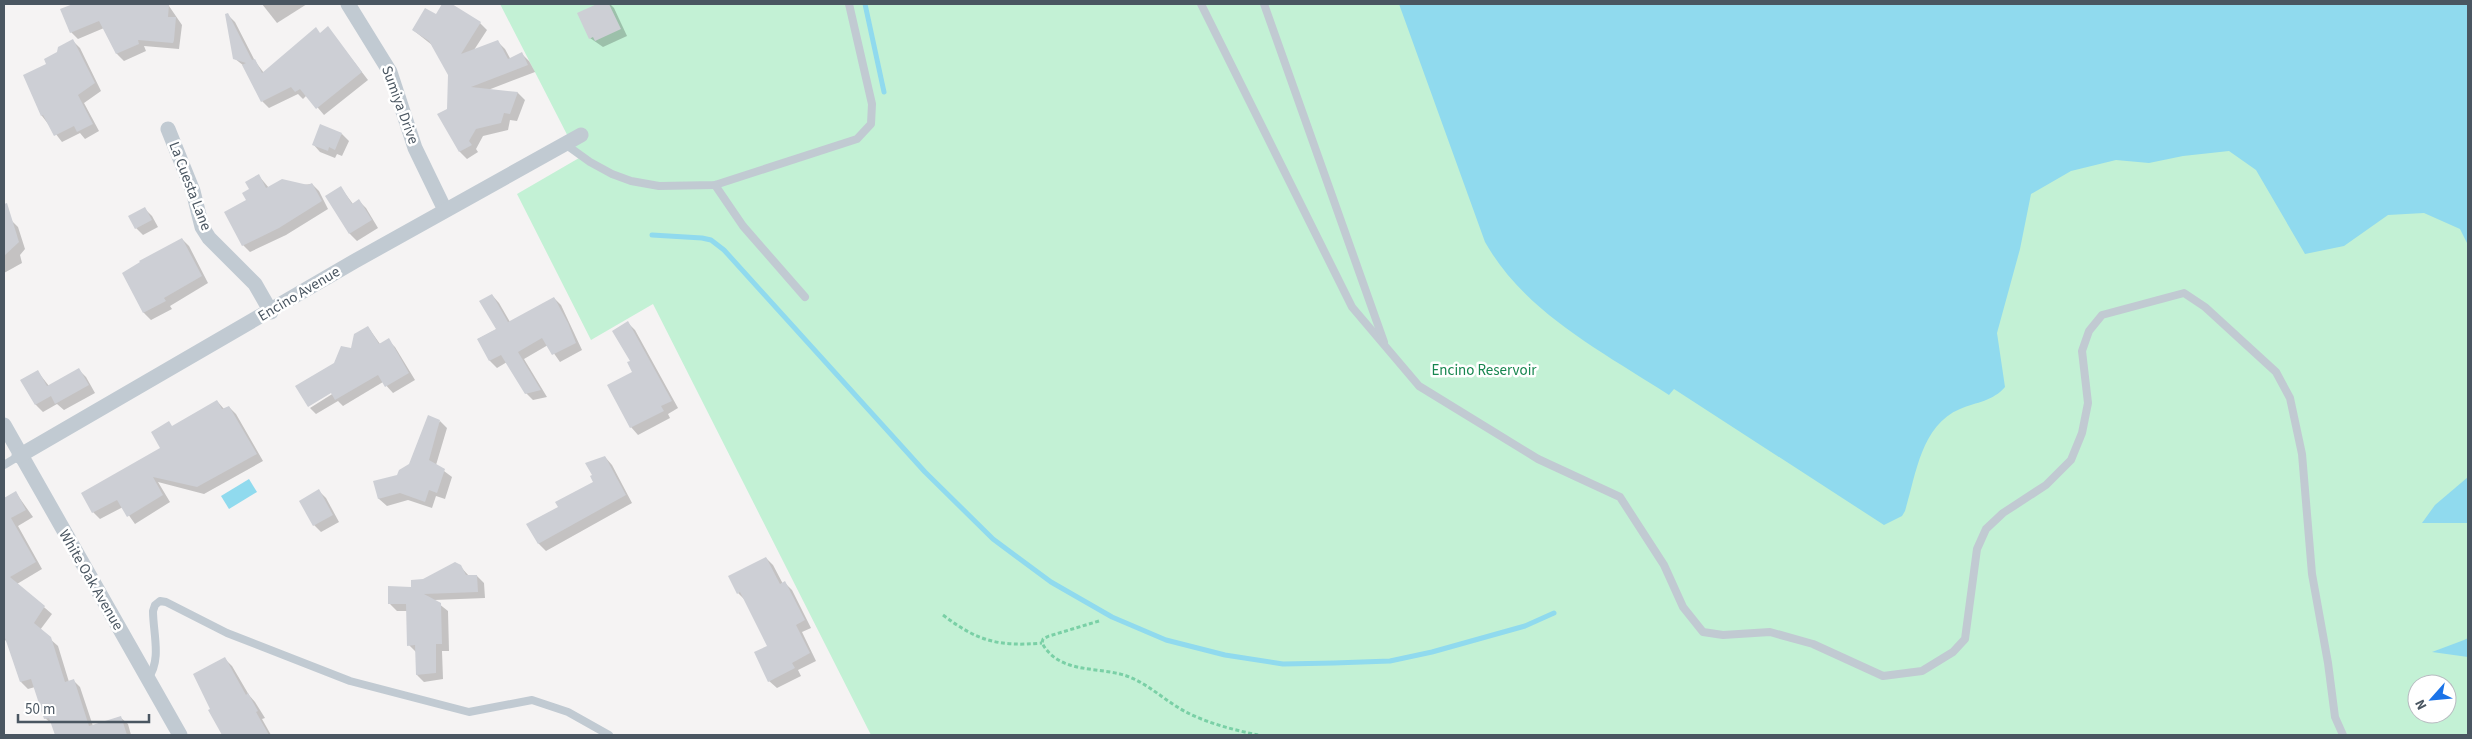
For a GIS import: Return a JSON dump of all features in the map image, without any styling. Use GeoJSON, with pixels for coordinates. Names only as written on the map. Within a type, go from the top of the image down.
{"type":"FeatureCollection","features":[{"type":"Feature","properties":{"kind":"street","name":"Sumiya Drive"},"geometry":{"type":"LineString","coordinates":[[348,4],[390,72],[415,148],[445,210]]}},
{"type":"Feature","properties":{"kind":"street","name":"La Cuesta Lane"},"geometry":{"type":"LineString","coordinates":[[168,128],[192,191],[202,227],[209,238],[255,284],[271,312]]}},
{"type":"Feature","properties":{"kind":"street","name":"Encino Avenue"},"geometry":{"type":"LineString","coordinates":[[19,456],[445,210],[581,135]]}},
{"type":"Feature","properties":{"kind":"street","name":"White Oak Avenue"},"geometry":{"type":"LineString","coordinates":[[4,425],[19,456],[180,735]]}},
{"type":"Feature","properties":{"kind":"lane"},"geometry":{"type":"LineString","coordinates":[[565,144],[590,162],[631,181],[659,186],[714,185],[773,164],[857,140],[871,124],[872,104],[849,4]]}},
{"type":"Feature","properties":{"kind":"lane"},"geometry":{"type":"LineString","coordinates":[[1201,4],[1352,307],[1419,386],[1447,405],[1538,459],[1620,496],[1664,565],[1683,607],[1703,632],[1723,635],[1770,632],[1813,644],[1883,676],[1922,671],[1953,652],[1965,639],[1977,549],[1986,529],[2003,513],[2046,485],[2071,460],[2082,433],[2088,402],[2082,351],[2089,331],[2102,315],[2184,293],[2206,307],[2276,372],[2290,398],[2302,454],[2312,574],[2328,663],[2335,717],[2343,735]]}},
{"type":"Feature","properties":{"kind":"lane"},"geometry":{"type":"LineString","coordinates":[[1264,4],[1387,348]]}},
{"type":"Feature","properties":{"kind":"lane"},"geometry":{"type":"LineString","coordinates":[[714,185],[743,226],[805,297]]}},
{"type":"Feature","properties":{"kind":"lane"},"geometry":{"type":"LineString","coordinates":[[4,465],[19,456]]}},
{"type":"Feature","properties":{"kind":"lane"},"geometry":{"type":"LineString","coordinates":[[147,679],[154,671],[156,657],[153,611],[155,605],[160,601],[166,602],[227,633],[350,680],[470,712],[532,700],[568,712],[609,735]]}},
{"type":"Feature","properties":{"kind":"path"},"geometry":{"type":"LineString","coordinates":[[943,615],[964,632],[997,644],[1020,645],[1042,643]]}},
{"type":"Feature","properties":{"kind":"path"},"geometry":{"type":"LineString","coordinates":[[1042,643],[1042,639],[1049,636],[1099,621]]}},
{"type":"Feature","properties":{"kind":"path"},"geometry":{"type":"LineString","coordinates":[[1042,643],[1047,652],[1058,661],[1073,666],[1120,674],[1140,681],[1186,712],[1258,735]]}},
{"type":"Feature","properties":{"kind":"green space","name":"Encino Reservoir"},"geometry":{"type":"Polygon","coordinates":[[[500,4],[2468,4],[2468,735],[871,735],[653,304],[591,340],[517,194],[579,158],[500,4]]]}},
{"type":"Feature","properties":{"kind":"water","name":"Encino Reservoir"},"geometry":{"type":"Polygon","coordinates":[[[1399,4],[2468,4],[2468,245],[2460,229],[2424,213],[2388,215],[2344,246],[2305,254],[2256,170],[2229,151],[2183,156],[2149,163],[2116,160],[2071,171],[2031,194],[2020,249],[1997,333],[2005,387],[1990,398],[1947,416],[1936,427],[1922,452],[1905,511],[1902,516],[1884,525],[1674,389],[1669,395],[1592,346],[1567,329],[1521,290],[1485,242],[1399,4]]]}},
{"type":"Feature","properties":{"kind":"water"},"geometry":{"type":"Polygon","coordinates":[[[2468,477],[2468,523],[2422,523],[2435,505],[2468,477]]]}},
{"type":"Feature","properties":{"kind":"water"},"geometry":{"type":"Polygon","coordinates":[[[249,479],[257,492],[229,509],[221,496],[249,479]]]}},
{"type":"Feature","properties":{"kind":"water"},"geometry":{"type":"Polygon","coordinates":[[[2468,638],[2468,657],[2432,652],[2464,640],[2468,638]]]}},
{"type":"Feature","properties":{"kind":"building"},"geometry":{"type":"Polygon","coordinates":[[[73,4],[169,5],[168,17],[176,17],[173,43],[138,40],[139,44],[116,54],[99,21],[70,33],[60,9],[73,4]]]}},
{"type":"Feature","properties":{"kind":"building"},"geometry":{"type":"Polygon","coordinates":[[[442,4],[452,4],[481,22],[461,54],[498,40],[508,59],[522,52],[528,65],[471,87],[518,92],[510,114],[504,113],[501,123],[476,129],[469,141],[472,145],[459,152],[437,114],[447,109],[448,75],[429,41],[412,30],[425,8],[436,14],[442,4]]]}},
{"type":"Feature","properties":{"kind":"building"},"geometry":{"type":"Polygon","coordinates":[[[597,4],[609,4],[621,29],[595,41],[593,37],[589,39],[577,13],[597,4]]]}},
{"type":"Feature","properties":{"kind":"building"},"geometry":{"type":"Polygon","coordinates":[[[228,13],[252,60],[255,59],[262,73],[316,27],[320,33],[328,26],[362,72],[316,109],[300,89],[295,92],[291,87],[261,102],[242,65],[246,63],[233,59],[225,14],[228,13]]]}},
{"type":"Feature","properties":{"kind":"building"},"geometry":{"type":"Polygon","coordinates":[[[73,39],[95,83],[78,95],[93,124],[77,132],[74,126],[54,136],[43,115],[41,116],[23,75],[46,64],[44,59],[57,52],[58,47],[73,39]]]}},
{"type":"Feature","properties":{"kind":"building"},"geometry":{"type":"Polygon","coordinates":[[[320,124],[342,133],[335,150],[329,147],[328,151],[312,145],[320,124]]]}},
{"type":"Feature","properties":{"kind":"building"},"geometry":{"type":"Polygon","coordinates":[[[259,174],[266,188],[282,179],[308,185],[312,183],[322,201],[279,228],[242,246],[224,212],[246,200],[242,193],[249,189],[245,182],[259,174]]]}},
{"type":"Feature","properties":{"kind":"building"},"geometry":{"type":"Polygon","coordinates":[[[341,186],[352,204],[359,199],[372,220],[349,234],[325,196],[341,186]]]}},
{"type":"Feature","properties":{"kind":"building"},"geometry":{"type":"Polygon","coordinates":[[[7,203],[19,242],[4,256],[4,204],[7,203]]]}},
{"type":"Feature","properties":{"kind":"building"},"geometry":{"type":"Polygon","coordinates":[[[145,207],[152,220],[135,229],[128,216],[145,207]]]}},
{"type":"Feature","properties":{"kind":"building"},"geometry":{"type":"Polygon","coordinates":[[[182,238],[202,276],[164,298],[166,301],[143,313],[122,273],[139,261],[182,238]]]}},
{"type":"Feature","properties":{"kind":"building"},"geometry":{"type":"Polygon","coordinates":[[[492,294],[508,322],[554,297],[568,323],[576,343],[552,355],[542,338],[518,352],[541,390],[525,394],[501,355],[489,361],[477,339],[496,329],[479,301],[492,294]]]}},
{"type":"Feature","properties":{"kind":"building"},"geometry":{"type":"Polygon","coordinates":[[[628,321],[672,401],[661,406],[664,411],[630,428],[607,385],[632,372],[627,362],[630,361],[612,331],[628,321]]]}},
{"type":"Feature","properties":{"kind":"building"},"geometry":{"type":"Polygon","coordinates":[[[368,326],[379,344],[389,338],[409,373],[385,387],[378,375],[335,400],[331,393],[308,407],[295,386],[334,363],[341,346],[351,348],[354,334],[368,326]]]}},
{"type":"Feature","properties":{"kind":"building"},"geometry":{"type":"Polygon","coordinates":[[[79,368],[89,385],[55,404],[51,396],[35,405],[20,380],[38,370],[47,386],[79,368]]]}},
{"type":"Feature","properties":{"kind":"building"},"geometry":{"type":"Polygon","coordinates":[[[217,400],[222,409],[229,406],[257,454],[197,487],[153,477],[163,495],[127,517],[117,500],[92,513],[81,493],[160,448],[151,432],[169,421],[172,426],[217,400]]]}},
{"type":"Feature","properties":{"kind":"building"},"geometry":{"type":"Polygon","coordinates":[[[428,415],[440,420],[429,460],[445,469],[437,493],[429,490],[425,502],[400,493],[378,499],[373,481],[397,475],[399,470],[409,464],[428,415]]]}},
{"type":"Feature","properties":{"kind":"building"},"geometry":{"type":"Polygon","coordinates":[[[605,456],[626,495],[538,544],[526,524],[558,507],[555,502],[593,482],[590,476],[592,475],[585,463],[605,456]]]}},
{"type":"Feature","properties":{"kind":"building"},"geometry":{"type":"Polygon","coordinates":[[[319,489],[333,515],[313,526],[299,501],[319,489]]]}},
{"type":"Feature","properties":{"kind":"building"},"geometry":{"type":"Polygon","coordinates":[[[16,491],[26,510],[11,518],[36,562],[10,577],[45,606],[34,623],[51,637],[65,682],[74,679],[89,726],[121,716],[127,735],[55,735],[49,718],[44,719],[31,679],[20,682],[4,635],[4,498],[16,491]]]}},
{"type":"Feature","properties":{"kind":"building"},"geometry":{"type":"Polygon","coordinates":[[[766,557],[780,584],[785,581],[805,620],[796,625],[810,653],[792,663],[795,668],[768,682],[754,652],[767,646],[740,592],[737,594],[728,576],[766,557]]]}},
{"type":"Feature","properties":{"kind":"building"},"geometry":{"type":"Polygon","coordinates":[[[455,562],[461,565],[466,575],[477,575],[478,592],[424,594],[441,603],[442,644],[436,644],[436,673],[416,675],[415,645],[407,646],[406,604],[388,604],[388,586],[411,587],[411,580],[423,579],[455,562]]]}},
{"type":"Feature","properties":{"kind":"building"},"geometry":{"type":"Polygon","coordinates":[[[225,657],[246,695],[248,693],[269,735],[222,735],[208,710],[210,709],[193,674],[225,657]]]}},
{"type":"Feature","properties":{"kind":"waterway"},"geometry":{"type":"LineString","coordinates":[[865,4],[884,92]]}},
{"type":"Feature","properties":{"kind":"waterway"},"geometry":{"type":"LineString","coordinates":[[652,235],[702,238],[711,240],[724,250],[925,472],[993,539],[1051,582],[1112,617],[1166,640],[1225,655],[1283,664],[1390,661],[1432,652],[1525,626],[1554,613]]}}]}
